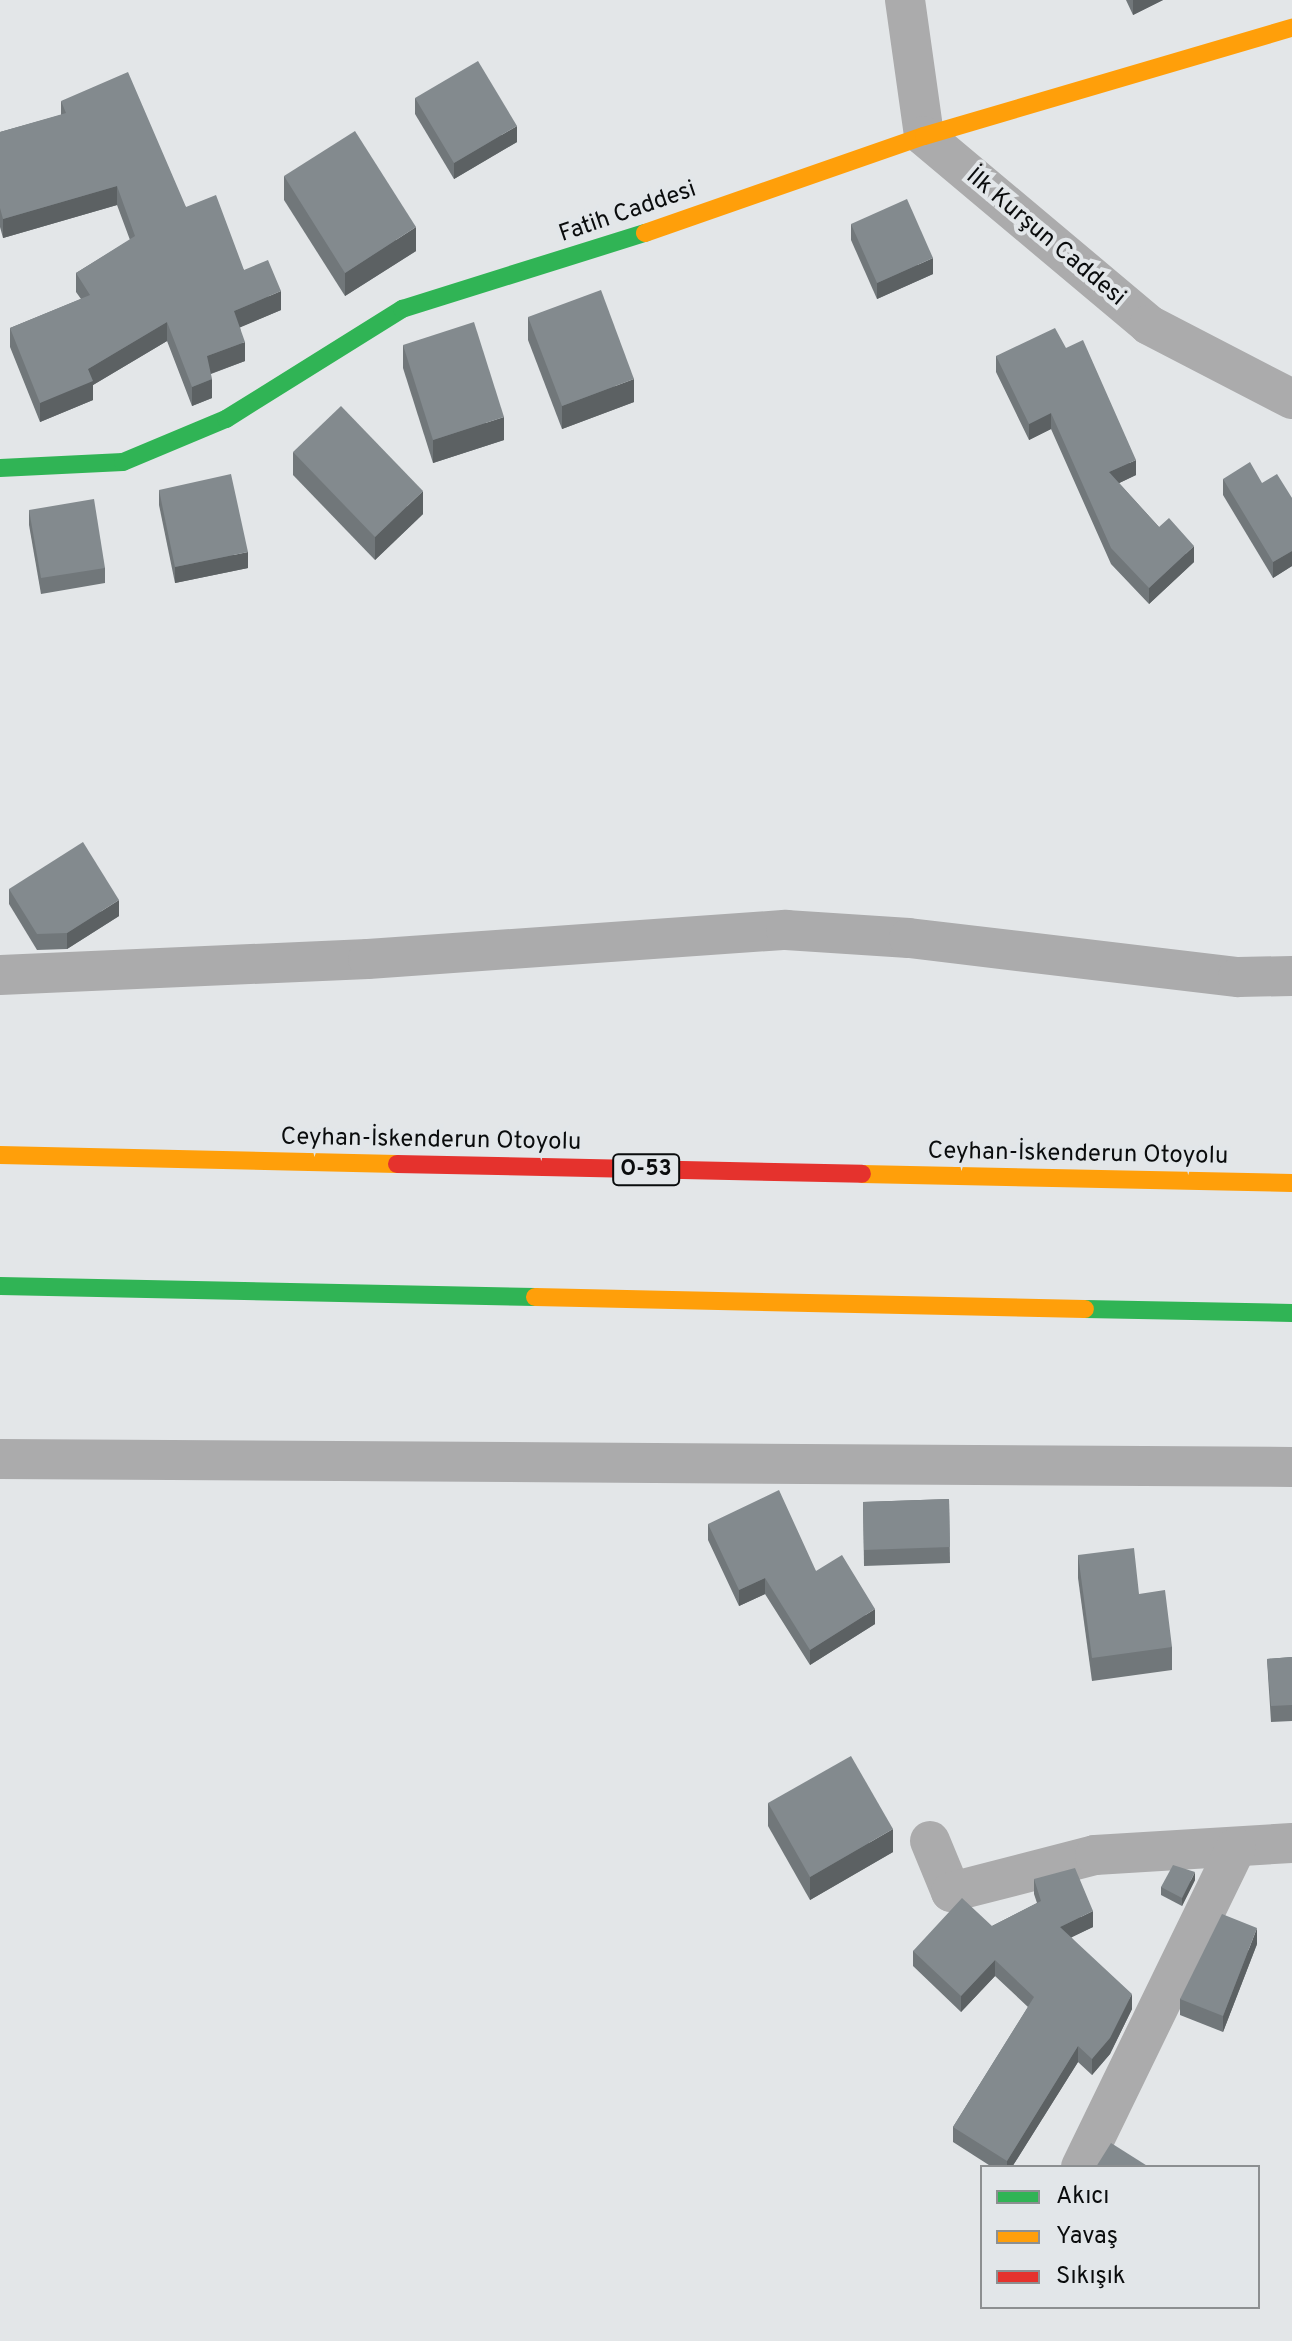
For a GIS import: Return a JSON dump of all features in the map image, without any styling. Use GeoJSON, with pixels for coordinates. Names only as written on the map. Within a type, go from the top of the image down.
{"type":"FeatureCollection","features":[{"type":"Feature","properties":{"kind":"main road","name":"Fatih Caddesi"},"geometry":{"type":"LineString","coordinates":[[0,468],[123,462],[226,419],[402,309],[558,263],[924,136],[1292,28]]}},
{"type":"Feature","properties":{"kind":"main road","name":"Ceyhan-İskenderun Otoyolu"},"geometry":{"type":"LineString","coordinates":[[0,1155],[1292,1183]]}},
{"type":"Feature","properties":{"kind":"main road"},"geometry":{"type":"LineString","coordinates":[[0,1286],[1292,1313]]}},
{"type":"Feature","properties":{"kind":"street"},"geometry":{"type":"LineString","coordinates":[[905,0],[924,136]]}},
{"type":"Feature","properties":{"kind":"street","name":"İlk Kurşun Caddesi"},"geometry":{"type":"LineString","coordinates":[[924,136],[1149,325],[1292,399]]}},
{"type":"Feature","properties":{"kind":"street"},"geometry":{"type":"LineString","coordinates":[[0,975],[368,959],[786,930],[909,938],[1238,977],[1292,976]]}},
{"type":"Feature","properties":{"kind":"street"},"geometry":{"type":"LineString","coordinates":[[0,1459],[1292,1467]]}},
{"type":"Feature","properties":{"kind":"street"},"geometry":{"type":"LineString","coordinates":[[930,1841],[951,1892],[1095,1855],[1292,1843]]}},
{"type":"Feature","properties":{"kind":"street"},"geometry":{"type":"LineString","coordinates":[[1082,2165],[1236,1848]]}},
{"type":"Feature","properties":{"kind":"building"},"geometry":{"type":"Polygon","coordinates":[[[478,61],[517,126],[454,163],[415,98],[478,61]]]}},
{"type":"Feature","properties":{"kind":"building"},"geometry":{"type":"Polygon","coordinates":[[[128,72],[186,207],[216,195],[244,270],[268,260],[281,291],[234,311],[245,342],[207,356],[212,379],[192,387],[167,322],[88,369],[93,381],[40,403],[10,328],[90,295],[76,273],[135,236],[117,186],[3,219],[0,208],[0,132],[66,113],[61,101],[128,72]]]}},
{"type":"Feature","properties":{"kind":"building"},"geometry":{"type":"Polygon","coordinates":[[[355,131],[416,227],[345,273],[284,176],[355,131]]]}},
{"type":"Feature","properties":{"kind":"building"},"geometry":{"type":"Polygon","coordinates":[[[907,199],[933,258],[877,283],[851,224],[907,199]]]}},
{"type":"Feature","properties":{"kind":"building"},"geometry":{"type":"Polygon","coordinates":[[[601,290],[634,379],[562,406],[528,317],[601,290]]]}},
{"type":"Feature","properties":{"kind":"building"},"geometry":{"type":"Polygon","coordinates":[[[474,322],[504,417],[433,440],[403,345],[474,322]]]}},
{"type":"Feature","properties":{"kind":"building"},"geometry":{"type":"Polygon","coordinates":[[[1055,328],[1066,348],[1083,340],[1136,460],[1109,472],[1159,527],[1169,518],[1194,546],[1149,588],[1111,548],[1051,413],[1029,424],[996,356],[1055,328]]]}},
{"type":"Feature","properties":{"kind":"building"},"geometry":{"type":"Polygon","coordinates":[[[341,406],[423,491],[375,537],[293,452],[341,406]]]}},
{"type":"Feature","properties":{"kind":"building"},"geometry":{"type":"Polygon","coordinates":[[[1250,462],[1262,483],[1277,474],[1292,498],[1292,551],[1273,562],[1223,479],[1250,462]]]}},
{"type":"Feature","properties":{"kind":"building"},"geometry":{"type":"Polygon","coordinates":[[[231,474],[248,552],[175,567],[159,490],[231,474]]]}},
{"type":"Feature","properties":{"kind":"building"},"geometry":{"type":"Polygon","coordinates":[[[94,499],[105,568],[41,578],[29,510],[94,499]]]}},
{"type":"Feature","properties":{"kind":"building"},"geometry":{"type":"Polygon","coordinates":[[[83,842],[119,900],[67,933],[37,934],[9,889],[83,842]]]}},
{"type":"Feature","properties":{"kind":"building"},"geometry":{"type":"Polygon","coordinates":[[[779,1490],[816,1571],[842,1555],[875,1609],[810,1650],[765,1578],[739,1590],[708,1524],[779,1490]]]}},
{"type":"Feature","properties":{"kind":"building"},"geometry":{"type":"Polygon","coordinates":[[[949,1499],[950,1547],[864,1550],[863,1502],[949,1499]]]}},
{"type":"Feature","properties":{"kind":"building"},"geometry":{"type":"Polygon","coordinates":[[[1134,1548],[1139,1594],[1165,1590],[1172,1647],[1092,1658],[1078,1555],[1134,1548]]]}},
{"type":"Feature","properties":{"kind":"building"},"geometry":{"type":"Polygon","coordinates":[[[1292,1657],[1292,1705],[1271,1706],[1267,1659],[1292,1657]]]}},
{"type":"Feature","properties":{"kind":"building"},"geometry":{"type":"Polygon","coordinates":[[[851,1756],[893,1829],[810,1877],[768,1803],[851,1756]]]}},
{"type":"Feature","properties":{"kind":"building"},"geometry":{"type":"Polygon","coordinates":[[[1173,1865],[1195,1872],[1182,1898],[1161,1887],[1173,1865]]]}},
{"type":"Feature","properties":{"kind":"building"},"geometry":{"type":"Polygon","coordinates":[[[1075,1868],[1093,1911],[1060,1927],[1132,1994],[1110,2038],[1092,2059],[1078,2046],[1007,2161],[953,2127],[1034,1997],[995,1960],[961,1996],[913,1951],[962,1898],[992,1926],[1041,1901],[1034,1879],[1075,1868]]]}},
{"type":"Feature","properties":{"kind":"building"},"geometry":{"type":"Polygon","coordinates":[[[1222,1914],[1257,1928],[1223,2016],[1180,1999],[1222,1914]]]}},
{"type":"Feature","properties":{"kind":"building"},"geometry":{"type":"Polygon","coordinates":[[[1111,2143],[1146,2165],[1097,2165],[1111,2143]]]}},
{"type":"Feature","properties":{"kind":"traffic: fast"},"geometry":{"type":"LineString","coordinates":[[0,468],[123,462],[226,419],[402,309],[645,233]]}},
{"type":"Feature","properties":{"kind":"traffic: fast"},"geometry":{"type":"LineString","coordinates":[[0,1286],[535,1297]]}},
{"type":"Feature","properties":{"kind":"traffic: fast"},"geometry":{"type":"LineString","coordinates":[[1085,1309],[1292,1313]]}},
{"type":"Feature","properties":{"kind":"traffic: slow"},"geometry":{"type":"LineString","coordinates":[[645,233],[924,136],[1292,28]]}},
{"type":"Feature","properties":{"kind":"traffic: slow"},"geometry":{"type":"LineString","coordinates":[[0,1155],[397,1164]]}},
{"type":"Feature","properties":{"kind":"traffic: slow"},"geometry":{"type":"LineString","coordinates":[[862,1174],[1292,1183]]}},
{"type":"Feature","properties":{"kind":"traffic: slow"},"geometry":{"type":"LineString","coordinates":[[535,1297],[1085,1309]]}},
{"type":"Feature","properties":{"kind":"traffic: jam"},"geometry":{"type":"LineString","coordinates":[[397,1164],[862,1174]]}}]}
